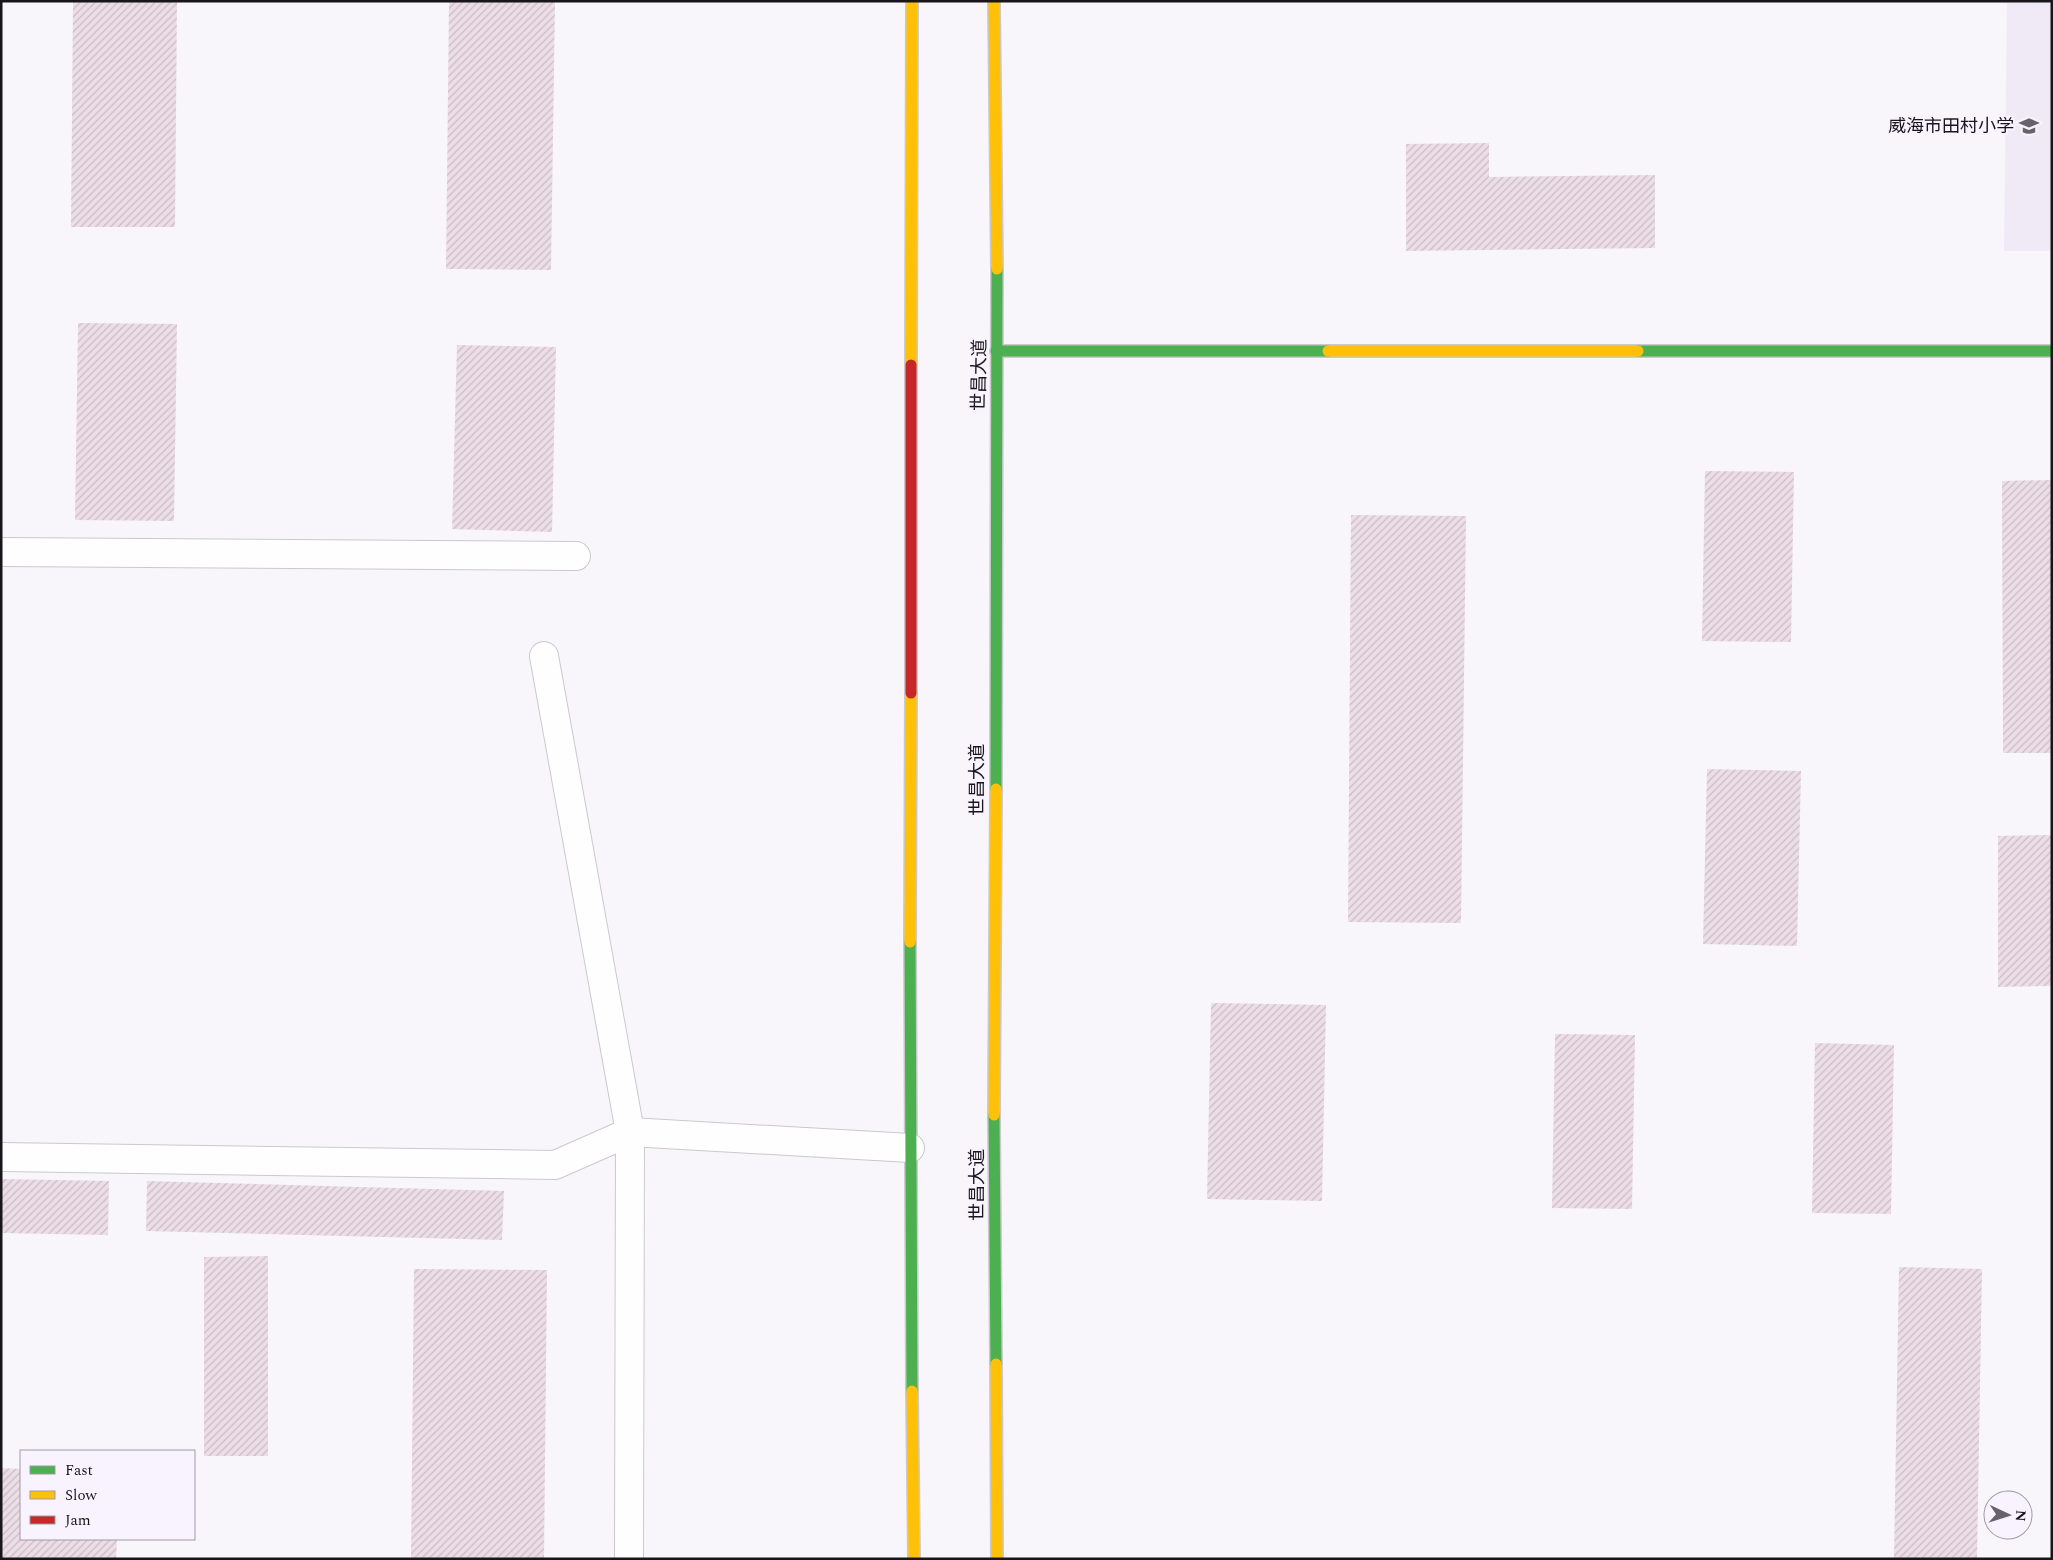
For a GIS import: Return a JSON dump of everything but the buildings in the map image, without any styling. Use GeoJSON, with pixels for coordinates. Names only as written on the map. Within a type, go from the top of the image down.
{"type":"FeatureCollection","features":[{"type":"Feature","properties":{"kind":"main road"},"geometry":{"type":"LineString","coordinates":[[912,1],[910,1148],[914,1559]]}},
{"type":"Feature","properties":{"kind":"main road","name":"世昌大道"},"geometry":{"type":"LineString","coordinates":[[994,1],[998,314],[996,351],[994,1097],[996,1559]]}},
{"type":"Feature","properties":{"kind":"main road"},"geometry":{"type":"LineString","coordinates":[[996,351],[2052,351]]}},
{"type":"Feature","properties":{"kind":"street"},"geometry":{"type":"LineString","coordinates":[[1,552],[576,556]]}},
{"type":"Feature","properties":{"kind":"street"},"geometry":{"type":"LineString","coordinates":[[544,656],[630,1132],[629,1559]]}},
{"type":"Feature","properties":{"kind":"street"},"geometry":{"type":"LineString","coordinates":[[1,1157],[555,1165],[630,1132],[910,1148]]}},
{"type":"Feature","properties":{"kind":"shaded area","name":"威海市田村小学"},"geometry":{"type":"Polygon","coordinates":[[[2007,1],[2052,1],[2052,251],[2004,251],[2007,1]]]}},
{"type":"Feature","properties":{"kind":"traffic: fast"},"geometry":{"type":"LineString","coordinates":[[996,789],[997,269]]}},
{"type":"Feature","properties":{"kind":"traffic: fast"},"geometry":{"type":"LineString","coordinates":[[996,351],[1328,351]]}},
{"type":"Feature","properties":{"kind":"traffic: fast"},"geometry":{"type":"LineString","coordinates":[[1638,351],[2052,351]]}},
{"type":"Feature","properties":{"kind":"traffic: fast"},"geometry":{"type":"LineString","coordinates":[[910,942],[912,1391]]}},
{"type":"Feature","properties":{"kind":"traffic: fast"},"geometry":{"type":"LineString","coordinates":[[994,1115],[996,1364]]}},
{"type":"Feature","properties":{"kind":"traffic: slow"},"geometry":{"type":"LineString","coordinates":[[911,365],[912,1]]}},
{"type":"Feature","properties":{"kind":"traffic: slow"},"geometry":{"type":"LineString","coordinates":[[994,1],[997,269]]}},
{"type":"Feature","properties":{"kind":"traffic: slow"},"geometry":{"type":"LineString","coordinates":[[1328,351],[1638,351]]}},
{"type":"Feature","properties":{"kind":"traffic: slow"},"geometry":{"type":"LineString","coordinates":[[910,942],[911,693]]}},
{"type":"Feature","properties":{"kind":"traffic: slow"},"geometry":{"type":"LineString","coordinates":[[994,1115],[996,789]]}},
{"type":"Feature","properties":{"kind":"traffic: slow"},"geometry":{"type":"LineString","coordinates":[[996,1364],[997,1559]]}},
{"type":"Feature","properties":{"kind":"traffic: slow"},"geometry":{"type":"LineString","coordinates":[[912,1391],[914,1559]]}},
{"type":"Feature","properties":{"kind":"traffic: jam"},"geometry":{"type":"LineString","coordinates":[[911,365],[911,693]]}},
{"type":"Feature","properties":{"kind":"place","name":"威海市田村小学"},"geometry":{"type":"Point","coordinates":[2029,126]}}]}
